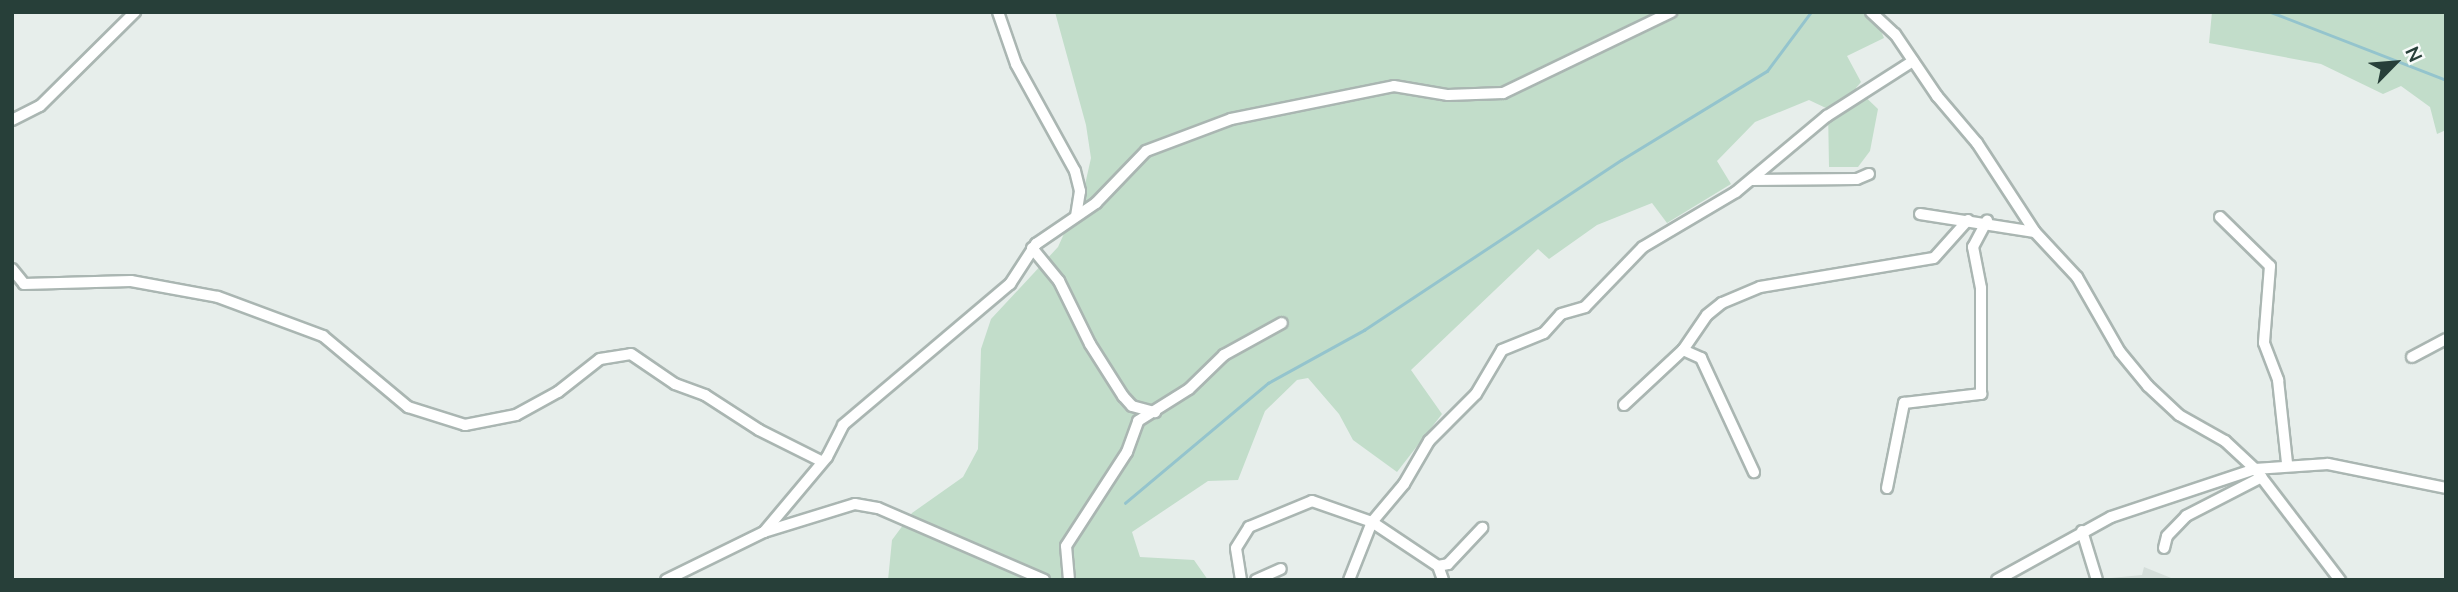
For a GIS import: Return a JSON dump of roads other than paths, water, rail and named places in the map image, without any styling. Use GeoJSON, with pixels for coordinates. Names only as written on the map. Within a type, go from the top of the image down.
{"type":"FeatureCollection","features":[{"type":"Feature","properties":{"kind":"street"},"geometry":{"type":"LineString","coordinates":[[12,120],[40,106],[135,12]]}},
{"type":"Feature","properties":{"kind":"street"},"geometry":{"type":"LineString","coordinates":[[998,12],[1016,64],[1075,171],[1080,191],[1076,215]]}},
{"type":"Feature","properties":{"kind":"street"},"geometry":{"type":"LineString","coordinates":[[764,532],[821,461],[843,425],[1010,285],[1032,248],[1096,203],[1146,151],[1218,123],[1400,85],[1448,95],[1503,93],[1671,12]]}},
{"type":"Feature","properties":{"kind":"street"},"geometry":{"type":"LineString","coordinates":[[1871,12],[1895,34],[1977,143],[2035,232],[2077,277],[2120,352],[2148,386],[2179,415],[2225,441],[2258,473],[2340,580]]}},
{"type":"Feature","properties":{"kind":"street"},"geometry":{"type":"LineString","coordinates":[[1349,580],[1372,522],[1405,484],[1429,441],[1476,394],[1489,365],[1502,350],[1544,333],[1561,314],[1585,307],[1643,247],[1751,180],[1827,116],[1913,61]]}},
{"type":"Feature","properties":{"kind":"street"},"geometry":{"type":"LineString","coordinates":[[1751,180],[1857,179],[1869,174]]}},
{"type":"Feature","properties":{"kind":"street"},"geometry":{"type":"LineString","coordinates":[[1920,214],[1987,221],[2035,232]]}},
{"type":"Feature","properties":{"kind":"street"},"geometry":{"type":"LineString","coordinates":[[2220,217],[2270,267],[2264,343],[2278,380],[2287,431],[2287,463]]}},
{"type":"Feature","properties":{"kind":"street"},"geometry":{"type":"LineString","coordinates":[[1624,405],[1683,350],[1707,315],[1723,303],[1760,287],[1934,258],[1968,220]]}},
{"type":"Feature","properties":{"kind":"street"},"geometry":{"type":"LineString","coordinates":[[1887,488],[1903,403],[1981,394],[1982,294],[1973,247],[1987,221]]}},
{"type":"Feature","properties":{"kind":"street"},"geometry":{"type":"LineString","coordinates":[[1032,248],[1064,288],[1095,353],[1123,396],[1132,407],[1155,412]]}},
{"type":"Feature","properties":{"kind":"street"},"geometry":{"type":"LineString","coordinates":[[12,269],[24,284],[131,281],[218,297],[323,336],[408,407],[465,425],[516,415],[558,392],[600,359],[631,354],[676,384],[705,395],[759,430],[821,461]]}},
{"type":"Feature","properties":{"kind":"street"},"geometry":{"type":"LineString","coordinates":[[1069,580],[1066,546],[1127,452],[1138,421],[1189,388],[1224,355],[1282,323]]}},
{"type":"Feature","properties":{"kind":"street"},"geometry":{"type":"LineString","coordinates":[[2412,356],[2446,339]]}},
{"type":"Feature","properties":{"kind":"street"},"geometry":{"type":"LineString","coordinates":[[1683,350],[1701,358],[1754,472]]}},
{"type":"Feature","properties":{"kind":"street"},"geometry":{"type":"LineString","coordinates":[[1997,580],[2082,531],[2176,493],[2287,463],[2328,464],[2446,488]]}},
{"type":"Feature","properties":{"kind":"street"},"geometry":{"type":"LineString","coordinates":[[2164,548],[2167,536],[2186,516],[2258,473]]}},
{"type":"Feature","properties":{"kind":"street"},"geometry":{"type":"LineString","coordinates":[[666,580],[764,532],[855,500],[1044,580]]}},
{"type":"Feature","properties":{"kind":"street"},"geometry":{"type":"LineString","coordinates":[[1241,580],[1236,548],[1249,527],[1262,519],[1312,501],[1372,522],[1438,566],[1443,580]]}},
{"type":"Feature","properties":{"kind":"street"},"geometry":{"type":"LineString","coordinates":[[1438,566],[1448,564],[1482,528]]}},
{"type":"Feature","properties":{"kind":"street"},"geometry":{"type":"LineString","coordinates":[[2082,531],[2097,580]]}},
{"type":"Feature","properties":{"kind":"street"},"geometry":{"type":"LineString","coordinates":[[1256,580],[1281,569]]}},
{"type":"Feature","properties":{"kind":"waterway"},"geometry":{"type":"LineString","coordinates":[[1125,503],[1268,383],[1364,330],[1621,160],[1767,71],[1811,12]]}},
{"type":"Feature","properties":{"kind":"waterway"},"geometry":{"type":"LineString","coordinates":[[2271,12],[2446,80]]}}]}
